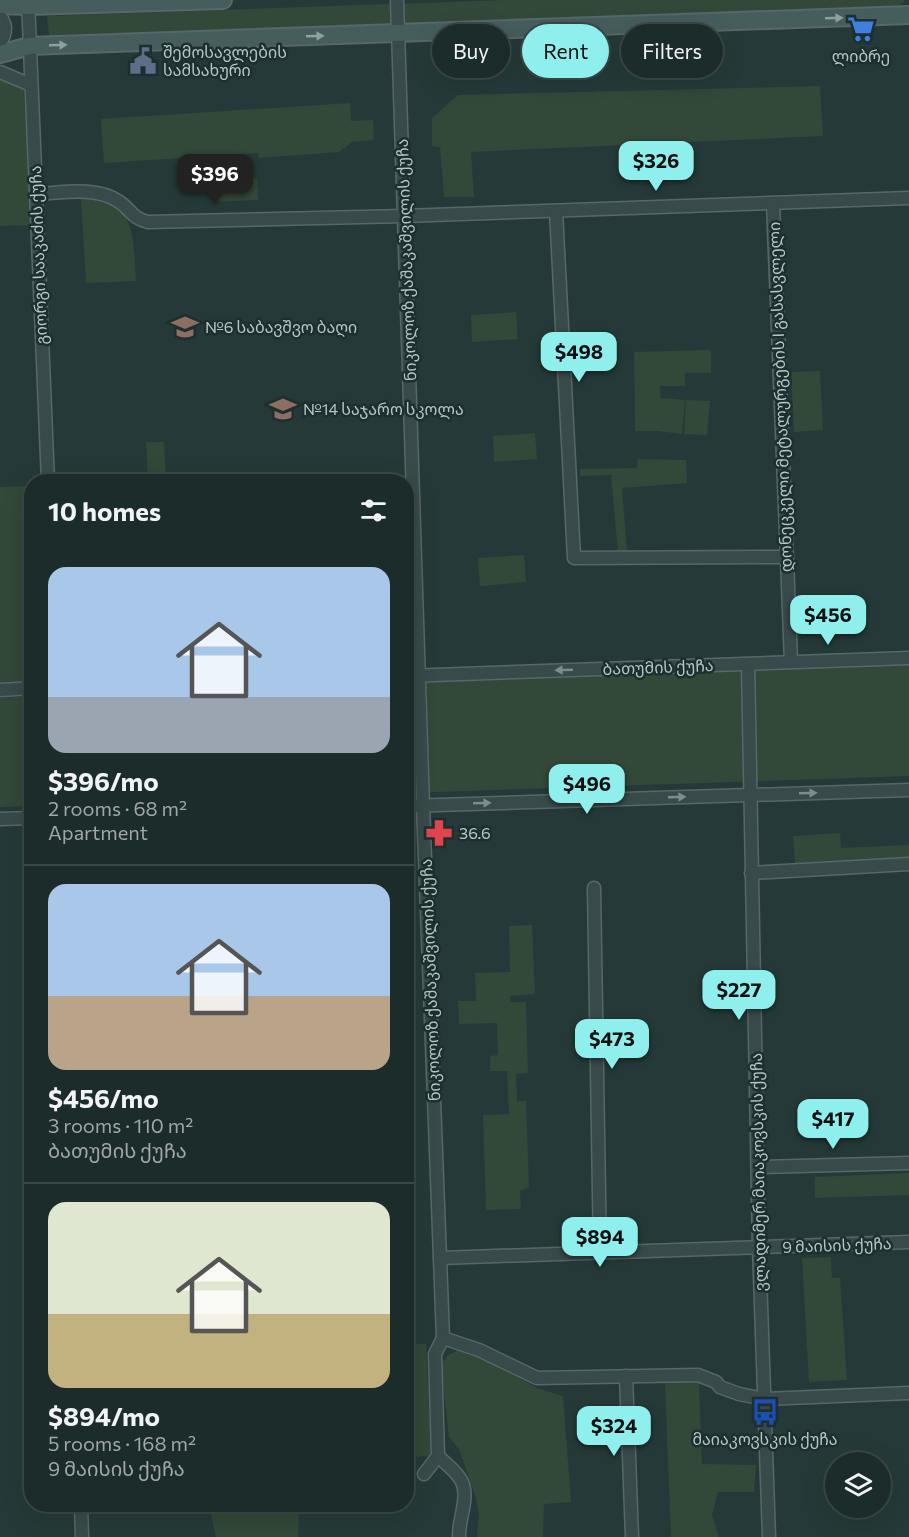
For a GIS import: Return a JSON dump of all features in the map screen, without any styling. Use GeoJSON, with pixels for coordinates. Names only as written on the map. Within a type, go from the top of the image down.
{"type":"FeatureCollection","features":[{"type":"Feature","properties":{"kind":"street"},"geometry":{"type":"LineString","coordinates":[[0,5],[223,0]]}},
{"type":"Feature","properties":{"kind":"street","name":"ნიკოლოზ ქაშაკაშვილის ქუჩა"},"geometry":{"type":"LineString","coordinates":[[397,0],[413,474]]}},
{"type":"Feature","properties":{"kind":"street","name":"გიორგი სააკაძის ქუჩა"},"geometry":{"type":"LineString","coordinates":[[28,3],[48,474]]}},
{"type":"Feature","properties":{"kind":"street"},"geometry":{"type":"LineString","coordinates":[[0,54],[29,46],[909,15]]}},
{"type":"Feature","properties":{"kind":"street"},"geometry":{"type":"LineString","coordinates":[[0,16],[5,26],[5,35],[0,43]]}},
{"type":"Feature","properties":{"kind":"street"},"geometry":{"type":"LineString","coordinates":[[0,72],[31,85]]}},
{"type":"Feature","properties":{"kind":"street"},"geometry":{"type":"LineString","coordinates":[[36,194],[102,193],[120,201],[136,219],[148,222],[405,216],[909,198]]}},
{"type":"Feature","properties":{"kind":"street","name":"დონეცკელი მეტალურგების I გასასვლელი"},"geometry":{"type":"LineString","coordinates":[[773,203],[790,662]]}},
{"type":"Feature","properties":{"kind":"street"},"geometry":{"type":"LineString","coordinates":[[556,211],[574,558],[786,557]]}},
{"type":"Feature","properties":{"kind":"street","name":"ნიკოლოზ ქაშაკაშვილის ქუჩა"},"geometry":{"type":"LineString","coordinates":[[414,491],[443,1338],[435,1354],[438,1456]]}},
{"type":"Feature","properties":{"kind":"street","name":"ბათუმის ქუჩა"},"geometry":{"type":"LineString","coordinates":[[414,675],[909,658]]}},
{"type":"Feature","properties":{"kind":"street","name":"ვლადიმერ მაიაკოვსკის ქუჩა"},"geometry":{"type":"LineString","coordinates":[[748,664],[759,1247],[769,1537]]}},
{"type":"Feature","properties":{"kind":"street"},"geometry":{"type":"LineString","coordinates":[[0,690],[24,688]]}},
{"type":"Feature","properties":{"kind":"street"},"geometry":{"type":"LineString","coordinates":[[414,806],[909,790]]}},
{"type":"Feature","properties":{"kind":"street"},"geometry":{"type":"LineString","coordinates":[[0,819],[24,818]]}},
{"type":"Feature","properties":{"kind":"street"},"geometry":{"type":"LineString","coordinates":[[751,873],[909,864]]}},
{"type":"Feature","properties":{"kind":"street"},"geometry":{"type":"LineString","coordinates":[[594,888],[600,1253]]}},
{"type":"Feature","properties":{"kind":"street"},"geometry":{"type":"LineString","coordinates":[[758,1167],[909,1163]]}},
{"type":"Feature","properties":{"kind":"street","name":"9 მაისის ქუჩა"},"geometry":{"type":"LineString","coordinates":[[440,1258],[909,1242]]}},
{"type":"Feature","properties":{"kind":"street"},"geometry":{"type":"LineString","coordinates":[[443,1338],[479,1350],[537,1378],[698,1375],[739,1394],[765,1399],[909,1394]]}},
{"type":"Feature","properties":{"kind":"street"},"geometry":{"type":"LineString","coordinates":[[626,1377],[632,1537]]}},
{"type":"Feature","properties":{"kind":"street"},"geometry":{"type":"LineString","coordinates":[[424,1474],[438,1456],[460,1478],[465,1492],[458,1530],[459,1537]]}},
{"type":"Feature","properties":{"kind":"street"},"geometry":{"type":"LineString","coordinates":[[81,1512],[82,1537]]}},
{"type":"Feature","properties":{"kind":"green space"},"geometry":{"type":"Polygon","coordinates":[[[505,0],[904,0],[895,8],[421,25],[49,35],[47,16],[505,0]]]}},
{"type":"Feature","properties":{"kind":"green space"},"geometry":{"type":"Polygon","coordinates":[[[0,80],[23,80],[32,225],[0,226],[0,80]]]}},
{"type":"Feature","properties":{"kind":"green space"},"geometry":{"type":"Polygon","coordinates":[[[820,86],[823,136],[471,152],[474,197],[444,197],[440,147],[432,146],[432,118],[458,95],[820,86]]]}},
{"type":"Feature","properties":{"kind":"green space"},"geometry":{"type":"Polygon","coordinates":[[[350,103],[351,121],[373,120],[374,140],[352,142],[339,152],[259,158],[258,153],[104,163],[101,119],[350,103]]]}},
{"type":"Feature","properties":{"kind":"green space"},"geometry":{"type":"Polygon","coordinates":[[[257,178],[258,200],[215,202],[214,180],[257,178]]]}},
{"type":"Feature","properties":{"kind":"green space"},"geometry":{"type":"Polygon","coordinates":[[[81,197],[99,199],[113,204],[122,212],[132,235],[136,281],[86,283],[81,197]]]}},
{"type":"Feature","properties":{"kind":"green space"},"geometry":{"type":"Polygon","coordinates":[[[516,312],[518,339],[472,342],[471,315],[516,312]]]}},
{"type":"Feature","properties":{"kind":"green space"},"geometry":{"type":"Polygon","coordinates":[[[711,350],[711,373],[685,373],[685,386],[660,386],[661,400],[661,398],[685,400],[682,434],[635,431],[634,352],[711,350]]]}},
{"type":"Feature","properties":{"kind":"green space"},"geometry":{"type":"Polygon","coordinates":[[[820,371],[823,430],[794,432],[791,372],[820,371]]]}},
{"type":"Feature","properties":{"kind":"green space"},"geometry":{"type":"Polygon","coordinates":[[[686,400],[710,401],[707,435],[684,434],[686,400]]]}},
{"type":"Feature","properties":{"kind":"green space"},"geometry":{"type":"Polygon","coordinates":[[[535,433],[537,459],[494,462],[493,436],[535,433]]]}},
{"type":"Feature","properties":{"kind":"green space"},"geometry":{"type":"Polygon","coordinates":[[[146,442],[164,442],[166,474],[148,474],[146,442]]]}},
{"type":"Feature","properties":{"kind":"green space"},"geometry":{"type":"Polygon","coordinates":[[[638,459],[686,460],[687,483],[622,488],[627,552],[618,553],[611,475],[580,476],[580,469],[637,468],[638,459]]]}},
{"type":"Feature","properties":{"kind":"green space"},"geometry":{"type":"Polygon","coordinates":[[[24,486],[24,683],[0,683],[0,487],[24,486]]]}},
{"type":"Feature","properties":{"kind":"green space"},"geometry":{"type":"Polygon","coordinates":[[[524,555],[526,582],[480,586],[478,558],[524,555]]]}},
{"type":"Feature","properties":{"kind":"green space"},"geometry":{"type":"Polygon","coordinates":[[[909,665],[909,776],[414,793],[414,683],[909,665]]]}},
{"type":"Feature","properties":{"kind":"green space"},"geometry":{"type":"Polygon","coordinates":[[[24,696],[24,806],[0,807],[0,698],[24,696]]]}},
{"type":"Feature","properties":{"kind":"green space"},"geometry":{"type":"Polygon","coordinates":[[[840,833],[841,848],[909,845],[909,858],[795,864],[793,836],[840,833]]]}},
{"type":"Feature","properties":{"kind":"green space"},"geometry":{"type":"Polygon","coordinates":[[[532,925],[535,994],[510,996],[510,1002],[526,1002],[528,1073],[516,1074],[517,1101],[526,1101],[529,1187],[520,1191],[521,1209],[486,1210],[483,1115],[509,1114],[507,1071],[490,1071],[490,1056],[498,1055],[497,1023],[459,1024],[458,1001],[476,1001],[475,973],[510,972],[509,926],[532,925]]]}},
{"type":"Feature","properties":{"kind":"green space"},"geometry":{"type":"Polygon","coordinates":[[[909,1173],[909,1195],[815,1198],[815,1177],[909,1173]]]}},
{"type":"Feature","properties":{"kind":"green space"},"geometry":{"type":"Polygon","coordinates":[[[831,1257],[832,1278],[840,1278],[847,1380],[809,1382],[802,1258],[831,1257]]]}},
{"type":"Feature","properties":{"kind":"green space"},"geometry":{"type":"Polygon","coordinates":[[[414,1344],[426,1344],[431,1456],[414,1457],[414,1344]]]}},
{"type":"Feature","properties":{"kind":"green space"},"geometry":{"type":"Polygon","coordinates":[[[461,1349],[476,1354],[537,1388],[563,1396],[571,1502],[544,1504],[543,1537],[477,1537],[479,1514],[476,1498],[459,1449],[449,1437],[441,1365],[447,1356],[461,1349]]]}},
{"type":"Feature","properties":{"kind":"green space"},"geometry":{"type":"Polygon","coordinates":[[[665,1381],[699,1383],[702,1464],[756,1465],[754,1492],[718,1492],[712,1515],[719,1537],[671,1537],[665,1381]]]}},
{"type":"Feature","properties":{"kind":"green space"},"geometry":{"type":"Polygon","coordinates":[[[211,1512],[299,1512],[298,1537],[216,1537],[211,1512]]]}},
{"type":"Feature","properties":{"kind":"place","name":"ლიბრე"},"geometry":{"type":"Point","coordinates":[861,29]}},
{"type":"Feature","properties":{"kind":"place","name":"შემოსავლების სამსახური"},"geometry":{"type":"Point","coordinates":[143,61]}},
{"type":"Feature","properties":{"kind":"place","name":"№6 საბავშვო ბაღი"},"geometry":{"type":"Point","coordinates":[185,327]}},
{"type":"Feature","properties":{"kind":"place","name":"№14 საჯარო სკოლა"},"geometry":{"type":"Point","coordinates":[283,409]}},
{"type":"Feature","properties":{"kind":"place","name":"36.6"},"geometry":{"type":"Point","coordinates":[439,833]}},
{"type":"Feature","properties":{"kind":"place","name":"მაიაკოვსკის ქუჩა"},"geometry":{"type":"Point","coordinates":[765,1412]}}]}
